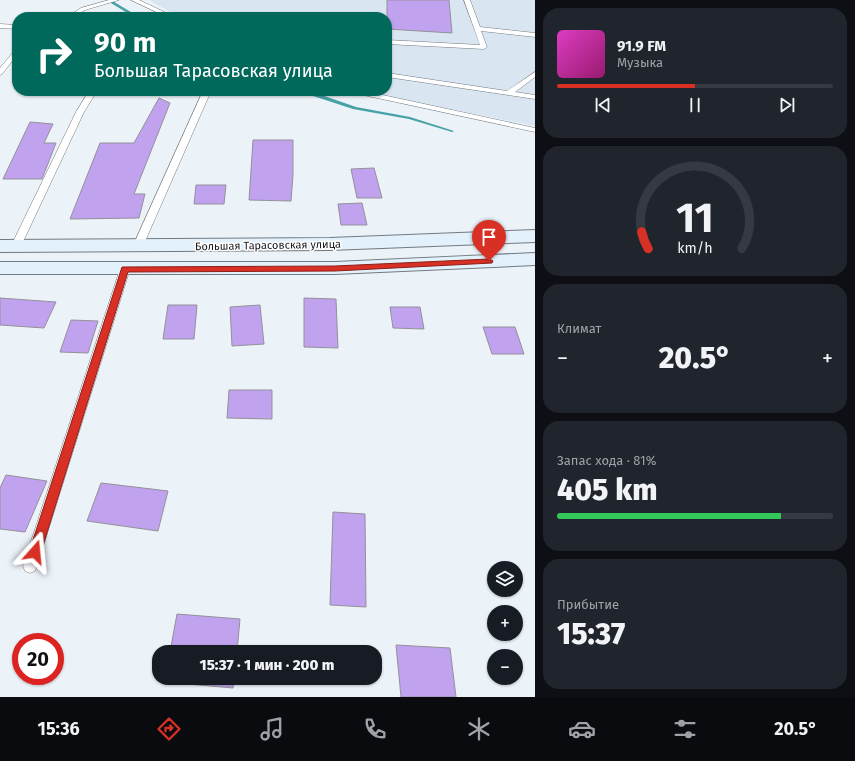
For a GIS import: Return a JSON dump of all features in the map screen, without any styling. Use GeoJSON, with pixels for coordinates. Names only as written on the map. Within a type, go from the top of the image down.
{"type":"FeatureCollection","features":[{"type":"Feature","properties":{"kind":"street","name":"Большая Тарасовская улица"},"geometry":{"type":"LineString","coordinates":[[8,246],[330,244],[535,236]]}},
{"type":"Feature","properties":{"kind":"street","name":"Большая Тарасовская улица"},"geometry":{"type":"LineString","coordinates":[[0,268],[335,268],[535,259]]}},
{"type":"Feature","properties":{"kind":"lane"},"geometry":{"type":"LineString","coordinates":[[78,12],[83,9],[116,0]]}},
{"type":"Feature","properties":{"kind":"lane"},"geometry":{"type":"LineString","coordinates":[[134,0],[161,12]]}},
{"type":"Feature","properties":{"kind":"lane"},"geometry":{"type":"LineString","coordinates":[[392,42],[484,47],[479,29],[467,0]]}},
{"type":"Feature","properties":{"kind":"lane"},"geometry":{"type":"LineString","coordinates":[[0,26],[12,27]]}},
{"type":"Feature","properties":{"kind":"lane"},"geometry":{"type":"LineString","coordinates":[[479,29],[535,35]]}},
{"type":"Feature","properties":{"kind":"lane"},"geometry":{"type":"LineString","coordinates":[[0,73],[12,57]]}},
{"type":"Feature","properties":{"kind":"lane"},"geometry":{"type":"LineString","coordinates":[[509,94],[535,74]]}},
{"type":"Feature","properties":{"kind":"lane"},"geometry":{"type":"LineString","coordinates":[[392,77],[535,97]]}},
{"type":"Feature","properties":{"kind":"lane"},"geometry":{"type":"LineString","coordinates":[[8,246],[90,96]]}},
{"type":"Feature","properties":{"kind":"lane"},"geometry":{"type":"LineString","coordinates":[[138,246],[205,96]]}},
{"type":"Feature","properties":{"kind":"lane"},"geometry":{"type":"LineString","coordinates":[[377,96],[535,130]]}},
{"type":"Feature","properties":{"kind":"lane"},"geometry":{"type":"LineString","coordinates":[[30,566],[124,269]]}},
{"type":"Feature","properties":{"kind":"shaded area"},"geometry":{"type":"Polygon","coordinates":[[[535,0],[535,126],[385,96],[392,96],[392,12],[171,12],[150,1],[535,0]]]}},
{"type":"Feature","properties":{"kind":"building"},"geometry":{"type":"Polygon","coordinates":[[[387,0],[449,0],[452,33],[392,29],[392,12],[387,12],[387,0]]]}},
{"type":"Feature","properties":{"kind":"building"},"geometry":{"type":"Polygon","coordinates":[[[159,98],[170,103],[134,194],[145,194],[139,218],[70,219],[100,143],[134,143],[159,98]]]}},
{"type":"Feature","properties":{"kind":"building"},"geometry":{"type":"Polygon","coordinates":[[[30,122],[53,124],[44,143],[56,143],[42,179],[3,179],[30,122]]]}},
{"type":"Feature","properties":{"kind":"building"},"geometry":{"type":"Polygon","coordinates":[[[253,140],[293,140],[291,201],[249,200],[253,140]]]}},
{"type":"Feature","properties":{"kind":"building"},"geometry":{"type":"Polygon","coordinates":[[[374,168],[382,198],[357,198],[351,169],[374,168]]]}},
{"type":"Feature","properties":{"kind":"building"},"geometry":{"type":"Polygon","coordinates":[[[196,185],[226,185],[224,204],[194,204],[196,185]]]}},
{"type":"Feature","properties":{"kind":"building"},"geometry":{"type":"Polygon","coordinates":[[[362,203],[367,225],[341,225],[338,204],[362,203]]]}},
{"type":"Feature","properties":{"kind":"building"},"geometry":{"type":"Polygon","coordinates":[[[0,298],[56,302],[44,328],[0,325],[0,298]]]}},
{"type":"Feature","properties":{"kind":"building"},"geometry":{"type":"Polygon","coordinates":[[[304,298],[336,299],[338,348],[304,347],[304,298]]]}},
{"type":"Feature","properties":{"kind":"building"},"geometry":{"type":"Polygon","coordinates":[[[168,305],[197,305],[194,339],[163,339],[168,305]]]}},
{"type":"Feature","properties":{"kind":"building"},"geometry":{"type":"Polygon","coordinates":[[[260,305],[264,344],[232,346],[230,307],[260,305]]]}},
{"type":"Feature","properties":{"kind":"building"},"geometry":{"type":"Polygon","coordinates":[[[390,307],[420,307],[424,329],[393,328],[390,307]]]}},
{"type":"Feature","properties":{"kind":"building"},"geometry":{"type":"Polygon","coordinates":[[[71,320],[98,321],[88,353],[60,352],[71,320]]]}},
{"type":"Feature","properties":{"kind":"building"},"geometry":{"type":"Polygon","coordinates":[[[483,327],[515,327],[524,354],[492,354],[483,327]]]}},
{"type":"Feature","properties":{"kind":"building"},"geometry":{"type":"Polygon","coordinates":[[[229,390],[272,390],[272,419],[227,418],[229,390]]]}},
{"type":"Feature","properties":{"kind":"building"},"geometry":{"type":"Polygon","coordinates":[[[6,475],[47,481],[25,532],[0,529],[0,488],[6,475]]]}},
{"type":"Feature","properties":{"kind":"building"},"geometry":{"type":"Polygon","coordinates":[[[101,483],[168,491],[158,531],[87,521],[101,483]]]}},
{"type":"Feature","properties":{"kind":"building"},"geometry":{"type":"Polygon","coordinates":[[[333,512],[365,514],[366,607],[330,605],[333,512]]]}},
{"type":"Feature","properties":{"kind":"building"},"geometry":{"type":"Polygon","coordinates":[[[177,614],[240,619],[238,645],[171,645],[177,614]]]}},
{"type":"Feature","properties":{"kind":"building"},"geometry":{"type":"Polygon","coordinates":[[[396,645],[450,648],[456,697],[401,697],[396,645]]]}},
{"type":"Feature","properties":{"kind":"building"},"geometry":{"type":"Polygon","coordinates":[[[199,685],[233,685],[233,688],[199,685]]]}},
{"type":"Feature","properties":{"kind":"waterway"},"geometry":{"type":"LineString","coordinates":[[108,0],[128,12]]}},
{"type":"Feature","properties":{"kind":"waterway"},"geometry":{"type":"LineString","coordinates":[[318,96],[355,108],[410,118],[452,131]]}},
{"type":"Feature","properties":{"kind":"route"},"geometry":{"type":"LineString","coordinates":[[35,552],[124,269],[335,268],[489,261]]}}]}
